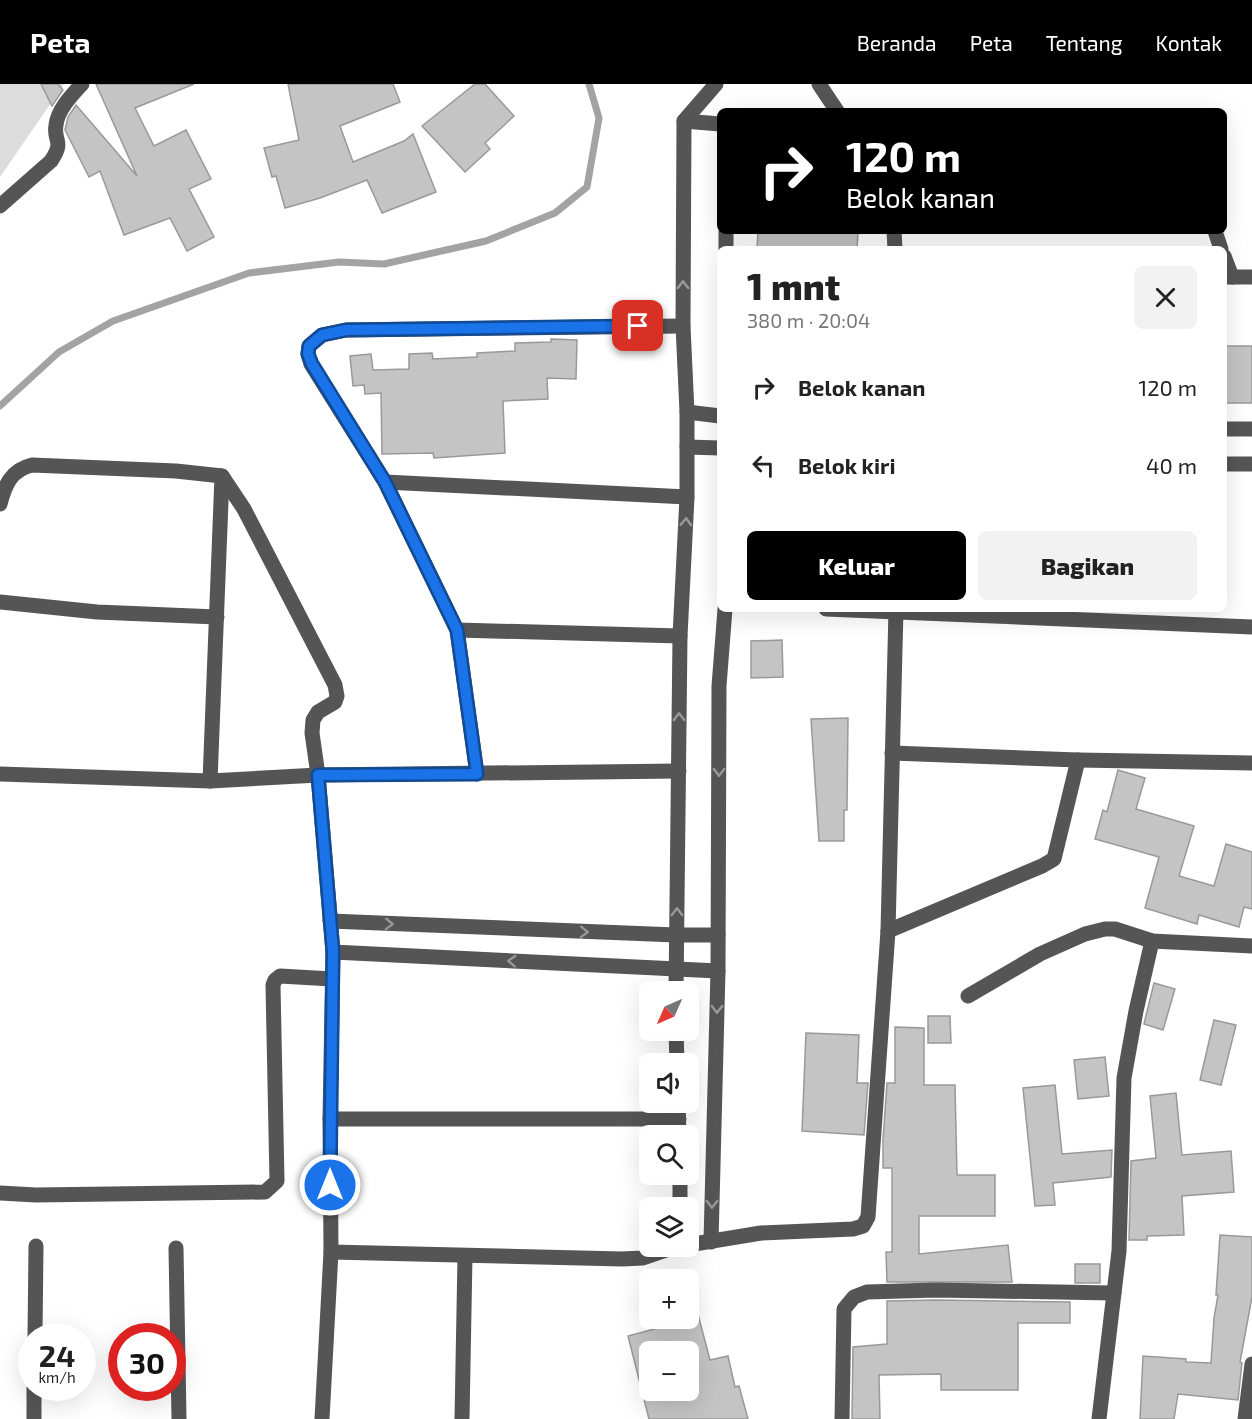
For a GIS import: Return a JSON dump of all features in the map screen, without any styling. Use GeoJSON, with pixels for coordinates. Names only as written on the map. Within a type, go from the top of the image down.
{"type":"FeatureCollection","features":[{"type":"Feature","properties":{"kind":"street"},"geometry":{"type":"LineString","coordinates":[[0,206],[51,161],[59,143],[56,124],[59,115],[67,101],[82,84]]}},
{"type":"Feature","properties":{"kind":"street"},"geometry":{"type":"LineString","coordinates":[[676,981],[680,636],[687,497],[687,412],[683,326],[684,121],[716,84]]}},
{"type":"Feature","properties":{"kind":"street"},"geometry":{"type":"LineString","coordinates":[[819,84],[835,108]]}},
{"type":"Feature","properties":{"kind":"street"},"geometry":{"type":"LineString","coordinates":[[684,121],[717,124]]}},
{"type":"Feature","properties":{"kind":"street"},"geometry":{"type":"LineString","coordinates":[[1228,277],[1252,277]]}},
{"type":"Feature","properties":{"kind":"street"},"geometry":{"type":"LineString","coordinates":[[477,774],[457,630],[385,482],[312,364],[308,354],[309,346],[322,335],[346,330],[683,326]]}},
{"type":"Feature","properties":{"kind":"street"},"geometry":{"type":"LineString","coordinates":[[687,412],[717,416]]}},
{"type":"Feature","properties":{"kind":"street"},"geometry":{"type":"LineString","coordinates":[[1227,429],[1252,429]]}},
{"type":"Feature","properties":{"kind":"street"},"geometry":{"type":"LineString","coordinates":[[687,447],[717,448]]}},
{"type":"Feature","properties":{"kind":"street"},"geometry":{"type":"LineString","coordinates":[[1227,464],[1252,464]]}},
{"type":"Feature","properties":{"kind":"street"},"geometry":{"type":"LineString","coordinates":[[0,504],[10,478],[24,467],[32,465],[176,471],[222,476]]}},
{"type":"Feature","properties":{"kind":"street"},"geometry":{"type":"LineString","coordinates":[[210,781],[222,476]]}},
{"type":"Feature","properties":{"kind":"street"},"geometry":{"type":"LineString","coordinates":[[222,476],[244,509],[335,686],[337,696],[335,702],[318,712],[313,720],[312,733],[318,775],[333,952],[330,1119],[331,1252],[322,1419]]}},
{"type":"Feature","properties":{"kind":"street"},"geometry":{"type":"LineString","coordinates":[[385,482],[687,497]]}},
{"type":"Feature","properties":{"kind":"street"},"geometry":{"type":"LineString","coordinates":[[0,602],[97,612],[217,617]]}},
{"type":"Feature","properties":{"kind":"street"},"geometry":{"type":"LineString","coordinates":[[711,1242],[718,971],[719,686],[725,612]]}},
{"type":"Feature","properties":{"kind":"street"},"geometry":{"type":"LineString","coordinates":[[699,1244],[761,1233],[853,1229],[863,1226],[868,1217],[888,931],[896,612]]}},
{"type":"Feature","properties":{"kind":"street"},"geometry":{"type":"LineString","coordinates":[[938,612],[1252,627]]}},
{"type":"Feature","properties":{"kind":"street"},"geometry":{"type":"LineString","coordinates":[[457,630],[680,636]]}},
{"type":"Feature","properties":{"kind":"street"},"geometry":{"type":"LineString","coordinates":[[892,753],[1078,760],[1252,763]]}},
{"type":"Feature","properties":{"kind":"street"},"geometry":{"type":"LineString","coordinates":[[888,931],[1054,859],[1078,760]]}},
{"type":"Feature","properties":{"kind":"street"},"geometry":{"type":"LineString","coordinates":[[0,774],[210,781],[318,775],[679,771]]}},
{"type":"Feature","properties":{"kind":"street"},"geometry":{"type":"LineString","coordinates":[[330,921],[676,935],[718,934]]}},
{"type":"Feature","properties":{"kind":"street"},"geometry":{"type":"LineString","coordinates":[[968,996],[1040,954],[1085,934],[1115,929],[1152,941],[1252,946]]}},
{"type":"Feature","properties":{"kind":"street"},"geometry":{"type":"LineString","coordinates":[[1099,1419],[1119,1251],[1124,1078],[1152,941]]}},
{"type":"Feature","properties":{"kind":"street"},"geometry":{"type":"LineString","coordinates":[[333,952],[718,971]]}},
{"type":"Feature","properties":{"kind":"street"},"geometry":{"type":"LineString","coordinates":[[0,1193],[36,1195],[265,1192],[277,1180],[273,985],[280,976],[332,979]]}},
{"type":"Feature","properties":{"kind":"street"},"geometry":{"type":"LineString","coordinates":[[679,1113],[679,1125]]}},
{"type":"Feature","properties":{"kind":"street"},"geometry":{"type":"LineString","coordinates":[[330,1119],[679,1119]]}},
{"type":"Feature","properties":{"kind":"street"},"geometry":{"type":"LineString","coordinates":[[35,1323],[36,1246]]}},
{"type":"Feature","properties":{"kind":"street"},"geometry":{"type":"LineString","coordinates":[[176,1248],[179,1419]]}},
{"type":"Feature","properties":{"kind":"street"},"geometry":{"type":"LineString","coordinates":[[331,1252],[622,1259],[646,1257]]}},
{"type":"Feature","properties":{"kind":"street"},"geometry":{"type":"LineString","coordinates":[[462,1419],[465,1256]]}},
{"type":"Feature","properties":{"kind":"street"},"geometry":{"type":"LineString","coordinates":[[842,1419],[843,1310],[854,1297],[867,1292],[936,1290],[1114,1293]]}},
{"type":"Feature","properties":{"kind":"street"},"geometry":{"type":"LineString","coordinates":[[1245,1419],[1252,1364]]}},
{"type":"Feature","properties":{"kind":"street"},"geometry":{"type":"LineString","coordinates":[[33,1419],[34,1401]]}},
{"type":"Feature","properties":{"kind":"shaded area"},"geometry":{"type":"Polygon","coordinates":[[[0,84],[64,84],[0,177],[0,84]]]}},
{"type":"Feature","properties":{"kind":"building"},"geometry":{"type":"Polygon","coordinates":[[[41,84],[58,84],[63,90],[52,106],[41,84]]]}},
{"type":"Feature","properties":{"kind":"building"},"geometry":{"type":"Polygon","coordinates":[[[96,84],[194,84],[135,108],[154,146],[186,130],[211,179],[189,189],[214,237],[187,251],[170,218],[124,235],[100,171],[89,177],[65,130],[68,117],[76,105],[137,176],[96,84]]]}},
{"type":"Feature","properties":{"kind":"building"},"geometry":{"type":"Polygon","coordinates":[[[288,84],[393,84],[400,102],[340,126],[353,162],[404,141],[413,134],[436,192],[382,213],[367,180],[320,198],[285,208],[276,176],[272,177],[264,148],[299,140],[288,84]]]}},
{"type":"Feature","properties":{"kind":"building"},"geometry":{"type":"Polygon","coordinates":[[[475,84],[485,84],[514,116],[485,143],[490,149],[465,172],[422,126],[475,84]]]}},
{"type":"Feature","properties":{"kind":"building"},"geometry":{"type":"Polygon","coordinates":[[[758,234],[858,234],[857,246],[757,246],[758,234]]]}},
{"type":"Feature","properties":{"kind":"building"},"geometry":{"type":"Polygon","coordinates":[[[551,339],[577,340],[576,379],[547,378],[548,399],[503,401],[505,453],[434,458],[433,453],[382,454],[381,393],[365,394],[364,385],[353,386],[350,356],[371,354],[373,370],[409,369],[409,354],[432,353],[433,359],[477,357],[477,353],[515,351],[515,343],[551,342],[551,339]]]}},
{"type":"Feature","properties":{"kind":"building"},"geometry":{"type":"Polygon","coordinates":[[[1227,346],[1252,346],[1252,403],[1227,403],[1227,346]]]}},
{"type":"Feature","properties":{"kind":"building"},"geometry":{"type":"Polygon","coordinates":[[[782,640],[783,677],[751,678],[751,641],[782,640]]]}},
{"type":"Feature","properties":{"kind":"building"},"geometry":{"type":"Polygon","coordinates":[[[848,718],[847,810],[844,810],[844,841],[819,841],[811,719],[848,718]]]}},
{"type":"Feature","properties":{"kind":"building"},"geometry":{"type":"Polygon","coordinates":[[[1118,770],[1145,778],[1136,809],[1194,826],[1179,876],[1214,886],[1226,844],[1252,852],[1252,909],[1244,907],[1239,927],[1199,915],[1197,924],[1145,908],[1159,857],[1095,839],[1103,810],[1107,812],[1118,770]]]}},
{"type":"Feature","properties":{"kind":"building"},"geometry":{"type":"Polygon","coordinates":[[[1154,983],[1175,989],[1163,1030],[1144,1024],[1154,983]]]}},
{"type":"Feature","properties":{"kind":"building"},"geometry":{"type":"Polygon","coordinates":[[[928,1016],[950,1016],[951,1043],[928,1043],[928,1016]]]}},
{"type":"Feature","properties":{"kind":"building"},"geometry":{"type":"Polygon","coordinates":[[[1214,1020],[1236,1025],[1221,1085],[1200,1080],[1214,1020]]]}},
{"type":"Feature","properties":{"kind":"building"},"geometry":{"type":"Polygon","coordinates":[[[895,1027],[924,1028],[924,1085],[955,1085],[957,1175],[995,1175],[995,1216],[919,1216],[919,1254],[1008,1245],[1012,1282],[887,1282],[886,1252],[892,1252],[892,1168],[883,1168],[883,1140],[887,1083],[895,1083],[895,1027]]]}},
{"type":"Feature","properties":{"kind":"building"},"geometry":{"type":"Polygon","coordinates":[[[806,1033],[859,1035],[857,1083],[868,1083],[864,1135],[802,1131],[806,1033]]]}},
{"type":"Feature","properties":{"kind":"building"},"geometry":{"type":"Polygon","coordinates":[[[1105,1057],[1109,1096],[1078,1099],[1074,1060],[1105,1057]]]}},
{"type":"Feature","properties":{"kind":"building"},"geometry":{"type":"Polygon","coordinates":[[[1055,1085],[1062,1154],[1112,1150],[1111,1177],[1053,1183],[1055,1205],[1035,1206],[1023,1088],[1055,1085]]]}},
{"type":"Feature","properties":{"kind":"building"},"geometry":{"type":"Polygon","coordinates":[[[1176,1093],[1182,1155],[1231,1151],[1234,1192],[1182,1196],[1184,1235],[1147,1236],[1147,1240],[1129,1240],[1131,1161],[1156,1158],[1150,1096],[1176,1093]]]}},
{"type":"Feature","properties":{"kind":"building"},"geometry":{"type":"Polygon","coordinates":[[[1220,1235],[1252,1237],[1252,1297],[1240,1362],[1242,1363],[1238,1400],[1178,1394],[1174,1419],[1140,1419],[1143,1356],[1211,1363],[1218,1295],[1216,1295],[1220,1235]]]}},
{"type":"Feature","properties":{"kind":"building"},"geometry":{"type":"Polygon","coordinates":[[[1075,1264],[1100,1264],[1100,1283],[1075,1283],[1075,1264]]]}},
{"type":"Feature","properties":{"kind":"building"},"geometry":{"type":"Polygon","coordinates":[[[887,1301],[1070,1302],[1070,1323],[1018,1323],[1018,1390],[941,1390],[941,1374],[879,1375],[880,1419],[852,1419],[853,1347],[887,1344],[887,1301]]]}},
{"type":"Feature","properties":{"kind":"building"},"geometry":{"type":"Polygon","coordinates":[[[699,1318],[710,1360],[728,1356],[735,1387],[739,1386],[748,1419],[649,1419],[644,1401],[699,1401],[699,1341],[639,1341],[639,1379],[628,1336],[654,1329],[699,1329],[699,1318]]]}},
{"type":"Feature","properties":{"kind":"waterway"},"geometry":{"type":"LineString","coordinates":[[0,406],[59,352],[113,321],[249,273],[339,262],[384,264],[486,241],[555,213],[587,187],[599,118],[589,84]]}},
{"type":"Feature","properties":{"kind":"route"},"geometry":{"type":"LineString","coordinates":[[330,1185],[333,952],[318,775],[477,774],[457,630],[385,482],[312,364],[308,354],[309,346],[322,335],[346,330],[638,326]]}}]}
